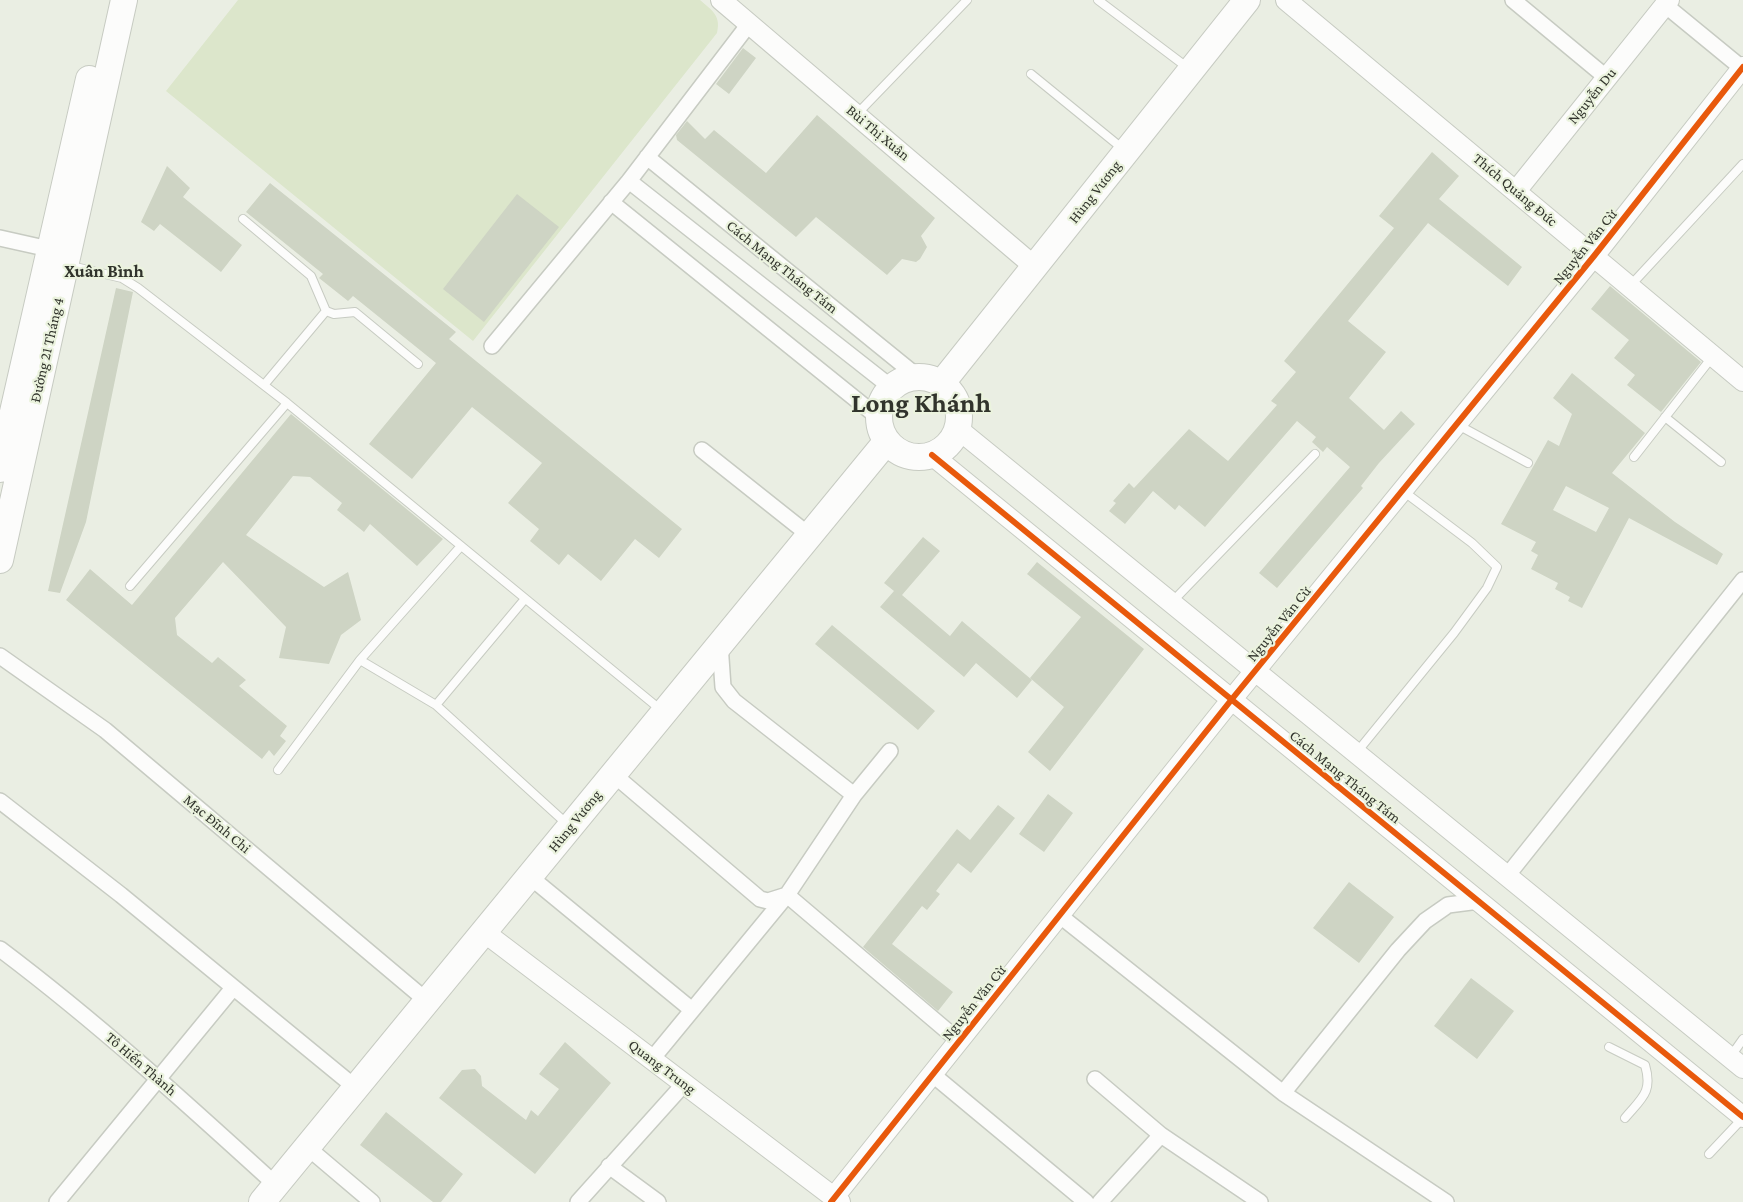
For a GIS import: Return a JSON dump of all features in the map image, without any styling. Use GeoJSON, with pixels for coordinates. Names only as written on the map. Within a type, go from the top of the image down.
{"type":"FeatureCollection","features":[{"type":"Feature","properties":{"kind":"main road","name":"Đường 21 Tháng 4"},"geometry":{"type":"LineString","coordinates":[[0,560],[108,0]]}},
{"type":"Feature","properties":{"kind":"main road","name":"Đường 21 Tháng 4"},"geometry":{"type":"LineString","coordinates":[[0,470],[8,397],[58,257],[124,0]]}},
{"type":"Feature","properties":{"kind":"main road","name":"Hùng Vương"},"geometry":{"type":"LineString","coordinates":[[929,380],[1035,267],[1247,0]]}},
{"type":"Feature","properties":{"kind":"main road"},"geometry":{"type":"LineString","coordinates":[[929,380],[954,396],[960,412],[958,429],[948,445],[932,455],[916,457],[900,452],[883,430],[885,397],[899,382],[929,380]]}},
{"type":"Feature","properties":{"kind":"main road","name":"Hùng Vương"},"geometry":{"type":"LineString","coordinates":[[269,1194],[809,535],[883,430]]}},
{"type":"Feature","properties":{"kind":"street","name":"Bùi Thị Xuân"},"geometry":{"type":"LineString","coordinates":[[721,0],[1035,267]]}},
{"type":"Feature","properties":{"kind":"street","name":"Thích Quảng Đức"},"geometry":{"type":"LineString","coordinates":[[1286,0],[1743,381]]}},
{"type":"Feature","properties":{"kind":"street"},"geometry":{"type":"LineString","coordinates":[[1513,0],[1607,78]]}},
{"type":"Feature","properties":{"kind":"street"},"geometry":{"type":"LineString","coordinates":[[1667,2],[1743,68]]}},
{"type":"Feature","properties":{"kind":"street","name":"Nguyễn Du"},"geometry":{"type":"LineString","coordinates":[[1516,191],[1667,2]]}},
{"type":"Feature","properties":{"kind":"street"},"geometry":{"type":"LineString","coordinates":[[492,346],[629,181],[749,24]]}},
{"type":"Feature","properties":{"kind":"street","name":"Nguyễn Văn Cừ"},"geometry":{"type":"LineString","coordinates":[[835,1200],[932,1074],[1232,699],[1594,256],[1743,68]]}},
{"type":"Feature","properties":{"kind":"street","name":"Cách Mạng Tháng Tám"},"geometry":{"type":"LineString","coordinates":[[647,157],[929,380]]}},
{"type":"Feature","properties":{"kind":"street","name":"Cách Mạng Tháng Tám"},"geometry":{"type":"LineString","coordinates":[[629,181],[892,388]]}},
{"type":"Feature","properties":{"kind":"street"},"geometry":{"type":"LineString","coordinates":[[611,202],[883,430]]}},
{"type":"Feature","properties":{"kind":"street"},"geometry":{"type":"LineString","coordinates":[[0,238],[58,257]]}},
{"type":"Feature","properties":{"kind":"street","name":"Cách Mạng Tháng Tám"},"geometry":{"type":"LineString","coordinates":[[958,429],[1736,1063]]}},
{"type":"Feature","properties":{"kind":"street"},"geometry":{"type":"LineString","coordinates":[[702,450],[809,535]]}},
{"type":"Feature","properties":{"kind":"street","name":"Cách Mạng Tháng Tám"},"geometry":{"type":"LineString","coordinates":[[932,455],[1743,1118]]}},
{"type":"Feature","properties":{"kind":"street"},"geometry":{"type":"LineString","coordinates":[[1507,876],[1743,580]]}},
{"type":"Feature","properties":{"kind":"street"},"geometry":{"type":"LineString","coordinates":[[720,644],[723,687],[734,701],[854,795]]}},
{"type":"Feature","properties":{"kind":"street","name":"Mạc Đĩnh Chi"},"geometry":{"type":"LineString","coordinates":[[0,656],[105,730],[427,1002]]}},
{"type":"Feature","properties":{"kind":"street"},"geometry":{"type":"LineString","coordinates":[[652,1059],[787,895],[854,795],[890,751]]}},
{"type":"Feature","properties":{"kind":"street"},"geometry":{"type":"LineString","coordinates":[[613,774],[760,899],[775,900],[787,895]]}},
{"type":"Feature","properties":{"kind":"street"},"geometry":{"type":"LineString","coordinates":[[0,801],[121,895],[356,1088]]}},
{"type":"Feature","properties":{"kind":"street"},"geometry":{"type":"LineString","coordinates":[[529,876],[692,1010]]}},
{"type":"Feature","properties":{"kind":"street"},"geometry":{"type":"LineString","coordinates":[[787,895],[959,1041]]}},
{"type":"Feature","properties":{"kind":"street"},"geometry":{"type":"LineString","coordinates":[[1283,1093],[1390,959],[1425,921],[1437,910],[1448,905],[1479,901]]}},
{"type":"Feature","properties":{"kind":"street"},"geometry":{"type":"LineString","coordinates":[[1059,915],[1283,1093],[1446,1202]]}},
{"type":"Feature","properties":{"kind":"street","name":"Quang Trung"},"geometry":{"type":"LineString","coordinates":[[484,932],[835,1200]]}},
{"type":"Feature","properties":{"kind":"street","name":"Tô Hiến Thành"},"geometry":{"type":"LineString","coordinates":[[0,950],[57,992],[157,1077],[269,1194]]}},
{"type":"Feature","properties":{"kind":"street"},"geometry":{"type":"LineString","coordinates":[[57,1202],[157,1077],[233,988]]}},
{"type":"Feature","properties":{"kind":"street"},"geometry":{"type":"LineString","coordinates":[[932,1074],[1086,1202]]}},
{"type":"Feature","properties":{"kind":"street"},"geometry":{"type":"LineString","coordinates":[[1095,1079],[1161,1135],[1260,1202]]}},
{"type":"Feature","properties":{"kind":"street"},"geometry":{"type":"LineString","coordinates":[[578,1202],[684,1084]]}},
{"type":"Feature","properties":{"kind":"street"},"geometry":{"type":"LineString","coordinates":[[1100,1202],[1161,1135]]}},
{"type":"Feature","properties":{"kind":"street"},"geometry":{"type":"LineString","coordinates":[[307,1147],[372,1202]]}},
{"type":"Feature","properties":{"kind":"street"},"geometry":{"type":"LineString","coordinates":[[609,1166],[658,1202]]}},
{"type":"Feature","properties":{"kind":"lane"},"geometry":{"type":"LineString","coordinates":[[856,115],[968,0]]}},
{"type":"Feature","properties":{"kind":"lane"},"geometry":{"type":"LineString","coordinates":[[1098,0],[1192,70]]}},
{"type":"Feature","properties":{"kind":"lane"},"geometry":{"type":"LineString","coordinates":[[1031,74],[1126,152]]}},
{"type":"Feature","properties":{"kind":"lane"},"geometry":{"type":"LineString","coordinates":[[1629,286],[1743,164]]}},
{"type":"Feature","properties":{"kind":"lane"},"geometry":{"type":"LineString","coordinates":[[243,219],[311,276],[326,311],[334,314],[355,312],[418,364]]}},
{"type":"Feature","properties":{"kind":"lane"},"geometry":{"type":"LineString","coordinates":[[58,257],[130,282],[264,385],[462,546],[524,600],[664,712]]}},
{"type":"Feature","properties":{"kind":"lane"},"geometry":{"type":"LineString","coordinates":[[264,385],[326,311]]}},
{"type":"Feature","properties":{"kind":"lane"},"geometry":{"type":"LineString","coordinates":[[1634,456],[1713,356]]}},
{"type":"Feature","properties":{"kind":"lane"},"geometry":{"type":"LineString","coordinates":[[130,586],[287,404]]}},
{"type":"Feature","properties":{"kind":"lane"},"geometry":{"type":"LineString","coordinates":[[1665,417],[1721,462]]}},
{"type":"Feature","properties":{"kind":"lane"},"geometry":{"type":"LineString","coordinates":[[1457,424],[1528,463]]}},
{"type":"Feature","properties":{"kind":"lane"},"geometry":{"type":"LineString","coordinates":[[1171,603],[1315,454]]}},
{"type":"Feature","properties":{"kind":"lane"},"geometry":{"type":"LineString","coordinates":[[1356,753],[1454,633],[1487,588],[1497,567],[1472,543],[1403,491]]}},
{"type":"Feature","properties":{"kind":"lane"},"geometry":{"type":"LineString","coordinates":[[279,770],[360,660],[462,546]]}},
{"type":"Feature","properties":{"kind":"lane"},"geometry":{"type":"LineString","coordinates":[[436,705],[524,600]]}},
{"type":"Feature","properties":{"kind":"lane"},"geometry":{"type":"LineString","coordinates":[[360,660],[436,705],[570,827]]}},
{"type":"Feature","properties":{"kind":"lane"},"geometry":{"type":"LineString","coordinates":[[1736,1063],[1743,1039]]}},
{"type":"Feature","properties":{"kind":"lane"},"geometry":{"type":"LineString","coordinates":[[1609,1047],[1645,1065],[1649,1080],[1646,1093],[1624,1118]]}},
{"type":"Feature","properties":{"kind":"lane"},"geometry":{"type":"LineString","coordinates":[[1645,1065],[1662,1051]]}},
{"type":"Feature","properties":{"kind":"lane"},"geometry":{"type":"LineString","coordinates":[[1709,1154],[1743,1118]]}},
{"type":"Feature","properties":{"kind":"green space"},"geometry":{"type":"Polygon","coordinates":[[[238,0],[700,0],[715,14],[718,27],[717,33],[473,341],[166,91],[238,0]]]}},
{"type":"Feature","properties":{"kind":"building"},"geometry":{"type":"Polygon","coordinates":[[[743,48],[756,58],[729,94],[716,84],[743,48]]]}},
{"type":"Feature","properties":{"kind":"building"},"geometry":{"type":"Polygon","coordinates":[[[817,115],[935,218],[921,236],[927,247],[916,262],[902,259],[887,275],[816,217],[796,237],[677,140],[676,135],[687,121],[705,139],[714,130],[766,173],[817,115]]]}},
{"type":"Feature","properties":{"kind":"building"},"geometry":{"type":"Polygon","coordinates":[[[1432,152],[1459,176],[1439,199],[1522,267],[1508,286],[1428,223],[1348,321],[1386,352],[1349,398],[1384,430],[1401,411],[1415,424],[1379,463],[1361,486],[1363,488],[1277,588],[1259,573],[1350,467],[1327,447],[1323,452],[1312,442],[1316,437],[1297,421],[1205,527],[1179,505],[1175,510],[1153,491],[1125,524],[1109,511],[1116,503],[1113,501],[1129,483],[1134,488],[1189,429],[1228,461],[1277,405],[1271,401],[1296,372],[1284,361],[1394,228],[1379,216],[1432,152]]]}},
{"type":"Feature","properties":{"kind":"building"},"geometry":{"type":"Polygon","coordinates":[[[167,166],[190,188],[183,197],[242,245],[221,272],[160,224],[154,231],[141,222],[167,166]]]}},
{"type":"Feature","properties":{"kind":"building"},"geometry":{"type":"Polygon","coordinates":[[[270,183],[456,332],[449,339],[682,529],[659,558],[635,539],[601,581],[568,554],[559,565],[530,541],[539,529],[508,503],[542,463],[472,407],[412,479],[369,444],[436,363],[353,296],[348,301],[319,278],[323,274],[246,212],[270,183]]]}},
{"type":"Feature","properties":{"kind":"building"},"geometry":{"type":"Polygon","coordinates":[[[517,194],[559,227],[484,322],[443,289],[517,194]]]}},
{"type":"Feature","properties":{"kind":"building"},"geometry":{"type":"Polygon","coordinates":[[[1610,286],[1701,362],[1661,412],[1627,385],[1635,375],[1614,358],[1629,340],[1591,309],[1610,286]]]}},
{"type":"Feature","properties":{"kind":"building"},"geometry":{"type":"Polygon","coordinates":[[[116,288],[133,292],[86,522],[60,593],[48,591],[116,288]]]}},
{"type":"Feature","properties":{"kind":"building"},"geometry":{"type":"Polygon","coordinates":[[[1572,373],[1645,433],[1612,473],[1675,522],[1723,554],[1717,565],[1629,518],[1582,608],[1568,601],[1570,597],[1555,589],[1558,583],[1531,569],[1538,555],[1531,551],[1536,542],[1501,524],[1548,440],[1559,446],[1572,414],[1553,398],[1572,373]],[[1566,486],[1553,510],[1596,532],[1609,508],[1566,486]]]}},
{"type":"Feature","properties":{"kind":"building"},"geometry":{"type":"Polygon","coordinates":[[[291,414],[443,539],[417,566],[370,524],[364,532],[337,510],[342,503],[310,477],[293,476],[246,535],[324,587],[348,572],[361,620],[341,635],[329,664],[279,658],[286,627],[223,562],[175,618],[177,635],[212,663],[218,657],[246,680],[239,686],[287,726],[280,736],[286,741],[274,756],[269,750],[262,759],[66,600],[90,569],[132,605],[291,414]]]}},
{"type":"Feature","properties":{"kind":"building"},"geometry":{"type":"Polygon","coordinates":[[[923,537],[940,551],[902,595],[950,636],[962,621],[1032,680],[1017,698],[976,663],[964,677],[880,607],[894,591],[884,583],[923,537]]]}},
{"type":"Feature","properties":{"kind":"building"},"geometry":{"type":"Polygon","coordinates":[[[1037,562],[1144,649],[1050,771],[1028,752],[1064,707],[1030,678],[1081,617],[1027,574],[1037,562]]]}},
{"type":"Feature","properties":{"kind":"building"},"geometry":{"type":"Polygon","coordinates":[[[832,625],[935,711],[918,730],[815,644],[832,625]]]}},
{"type":"Feature","properties":{"kind":"building"},"geometry":{"type":"Polygon","coordinates":[[[1048,794],[1073,813],[1044,852],[1019,834],[1048,794]]]}},
{"type":"Feature","properties":{"kind":"building"},"geometry":{"type":"Polygon","coordinates":[[[998,805],[1015,818],[971,873],[958,863],[936,891],[940,894],[927,910],[922,906],[892,944],[953,992],[938,1011],[863,947],[957,829],[970,840],[998,805]]]}},
{"type":"Feature","properties":{"kind":"building"},"geometry":{"type":"Polygon","coordinates":[[[1349,882],[1394,917],[1359,963],[1313,928],[1349,882]]]}},
{"type":"Feature","properties":{"kind":"building"},"geometry":{"type":"Polygon","coordinates":[[[1471,978],[1514,1011],[1477,1059],[1434,1026],[1471,978]]]}},
{"type":"Feature","properties":{"kind":"building"},"geometry":{"type":"Polygon","coordinates":[[[565,1042],[611,1083],[535,1174],[439,1098],[462,1070],[475,1069],[481,1076],[482,1086],[526,1120],[531,1110],[538,1116],[559,1089],[539,1074],[565,1042]]]}},
{"type":"Feature","properties":{"kind":"building"},"geometry":{"type":"Polygon","coordinates":[[[386,1112],[463,1174],[441,1202],[433,1202],[360,1145],[386,1112]]]}},
{"type":"Feature","properties":{"kind":"cycle path"},"geometry":{"type":"LineString","coordinates":[[831,1202],[1232,699],[1594,256],[1743,67]]}},
{"type":"Feature","properties":{"kind":"cycle path"},"geometry":{"type":"LineString","coordinates":[[932,455],[1743,1117]]}},
{"type":"Feature","properties":{"kind":"district","name":"Xuân Bình"},"geometry":{"type":"Point","coordinates":[104,271]}},
{"type":"Feature","properties":{"kind":"district","name":"Long Khánh"},"geometry":{"type":"Point","coordinates":[921,404]}}]}
